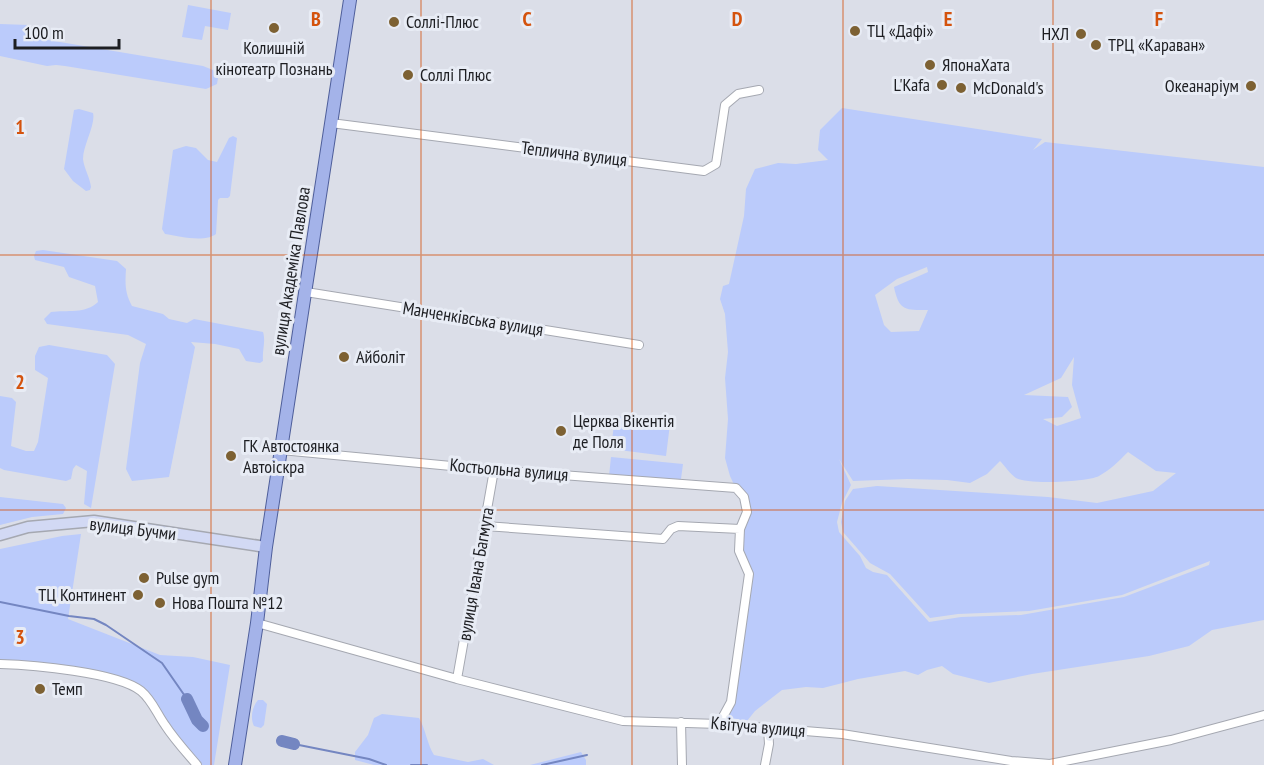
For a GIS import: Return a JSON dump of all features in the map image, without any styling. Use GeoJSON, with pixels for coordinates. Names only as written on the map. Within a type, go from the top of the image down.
{"type":"FeatureCollection","features":[{"type":"Feature","properties":{"kind":"main road","name":"вулиця Академіка Павлова"},"geometry":{"type":"LineString","coordinates":[[235,765],[350,0]]}},
{"type":"Feature","properties":{"kind":"street","name":"Теплична вулиця"},"geometry":{"type":"LineString","coordinates":[[331,123],[704,171],[717,164],[725,105],[738,94],[759,90]]}},
{"type":"Feature","properties":{"kind":"street","name":"Манченківська вулиця"},"geometry":{"type":"LineString","coordinates":[[306,292],[639,345]]}},
{"type":"Feature","properties":{"kind":"street","name":"Костьольна вулиця"},"geometry":{"type":"LineString","coordinates":[[281,450],[494,470],[736,488],[744,497],[747,512],[740,529]]}},
{"type":"Feature","properties":{"kind":"street","name":"вулиця Івана Багмута"},"geometry":{"type":"LineString","coordinates":[[456,679],[494,470]]}},
{"type":"Feature","properties":{"kind":"street","name":"вулиця Бучми"},"geometry":{"type":"LineString","coordinates":[[0,535],[28,527],[94,521],[266,547]]}},
{"type":"Feature","properties":{"kind":"street"},"geometry":{"type":"LineString","coordinates":[[485,526],[663,539],[671,529],[678,526],[740,529],[739,551],[748,574],[731,702],[719,724]]}},
{"type":"Feature","properties":{"kind":"street","name":"Квітуча вулиця"},"geometry":{"type":"LineString","coordinates":[[257,623],[456,679],[623,720],[719,724],[842,734],[1051,764],[1171,740],[1264,715]]}},
{"type":"Feature","properties":{"kind":"street"},"geometry":{"type":"LineString","coordinates":[[0,664],[67,670],[128,684],[140,690],[150,701],[164,725],[197,765]]}},
{"type":"Feature","properties":{"kind":"street"},"geometry":{"type":"LineString","coordinates":[[681,722],[682,765]]}},
{"type":"Feature","properties":{"kind":"street"},"geometry":{"type":"LineString","coordinates":[[765,765],[769,744],[768,728]]}},
{"type":"Feature","properties":{"kind":"shaded area"},"geometry":{"type":"Polygon","coordinates":[[[188,5],[231,13],[228,30],[205,26],[202,40],[182,37],[188,5]]]}},
{"type":"Feature","properties":{"kind":"shaded area"},"geometry":{"type":"Polygon","coordinates":[[[0,24],[29,25],[34,33],[48,40],[203,66],[213,70],[218,78],[217,84],[206,89],[65,66],[47,66],[0,56],[0,24]]]}},
{"type":"Feature","properties":{"kind":"shaded area"},"geometry":{"type":"Polygon","coordinates":[[[842,108],[1042,139],[1033,150],[1045,142],[1264,167],[1264,620],[1212,630],[1189,646],[1149,656],[989,683],[953,674],[942,666],[918,675],[905,671],[823,688],[806,687],[782,690],[755,711],[743,726],[719,724],[731,702],[749,574],[739,551],[747,512],[730,476],[725,458],[728,419],[725,378],[728,352],[725,314],[720,299],[723,286],[729,284],[744,216],[746,189],[755,169],[778,163],[796,164],[828,160],[818,150],[820,130],[842,108]],[[927,267],[897,279],[875,295],[884,325],[891,332],[919,331],[928,310],[904,308],[898,301],[894,287],[928,272],[927,267]],[[1074,357],[1061,378],[1024,395],[1068,397],[1072,407],[1062,417],[1043,419],[1057,426],[1081,418],[1072,385],[1074,357]],[[1128,452],[1099,476],[1058,482],[1016,478],[1000,461],[987,474],[970,483],[907,479],[853,481],[839,459],[851,485],[842,503],[837,522],[839,532],[860,556],[866,568],[887,575],[929,622],[961,617],[1021,615],[1124,597],[1209,565],[1210,561],[1122,595],[1029,611],[958,614],[930,618],[890,574],[870,563],[843,532],[841,522],[845,501],[853,489],[877,486],[1048,497],[1097,503],[1153,491],[1176,473],[1156,471],[1128,452]]]}},
{"type":"Feature","properties":{"kind":"shaded area"},"geometry":{"type":"Polygon","coordinates":[[[74,110],[93,113],[83,159],[91,187],[86,191],[73,181],[64,169],[74,110]]]}},
{"type":"Feature","properties":{"kind":"shaded area"},"geometry":{"type":"Polygon","coordinates":[[[233,136],[237,138],[230,196],[218,200],[216,234],[211,237],[198,238],[165,234],[162,229],[173,150],[186,146],[196,148],[208,160],[217,162],[229,138],[233,136]]]}},
{"type":"Feature","properties":{"kind":"shaded area"},"geometry":{"type":"Polygon","coordinates":[[[43,250],[117,261],[126,269],[126,288],[132,306],[187,323],[194,319],[263,332],[263,361],[260,363],[246,361],[239,349],[191,342],[195,347],[169,477],[132,481],[126,469],[140,363],[146,344],[128,335],[47,324],[44,319],[51,312],[82,310],[98,302],[95,286],[69,277],[64,267],[35,260],[36,251],[43,250]]]}},
{"type":"Feature","properties":{"kind":"shaded area"},"geometry":{"type":"Polygon","coordinates":[[[49,345],[107,355],[115,364],[91,508],[84,504],[87,471],[76,465],[71,479],[66,481],[0,468],[0,396],[12,398],[16,402],[11,446],[34,451],[38,442],[48,378],[35,370],[35,356],[39,347],[49,345]]]}},
{"type":"Feature","properties":{"kind":"shaded area"},"geometry":{"type":"Polygon","coordinates":[[[615,416],[670,424],[666,456],[611,449],[615,416]]]}},
{"type":"Feature","properties":{"kind":"shaded area"},"geometry":{"type":"Polygon","coordinates":[[[611,457],[683,464],[681,479],[609,476],[611,457]]]}},
{"type":"Feature","properties":{"kind":"shaded area"},"geometry":{"type":"Polygon","coordinates":[[[0,497],[63,504],[66,508],[63,514],[32,517],[0,525],[0,497]]]}},
{"type":"Feature","properties":{"kind":"shaded area"},"geometry":{"type":"Polygon","coordinates":[[[81,534],[68,619],[160,655],[193,657],[230,665],[214,765],[197,765],[143,693],[111,679],[0,664],[0,549],[81,534]]]}},
{"type":"Feature","properties":{"kind":"shaded area"},"geometry":{"type":"Polygon","coordinates":[[[258,700],[263,700],[267,704],[264,725],[261,728],[254,726],[252,720],[253,709],[258,700]]]}},
{"type":"Feature","properties":{"kind":"shaded area"},"geometry":{"type":"Polygon","coordinates":[[[382,714],[419,718],[434,755],[468,762],[483,759],[494,765],[374,765],[355,760],[355,752],[368,735],[374,718],[382,714]]]}},
{"type":"Feature","properties":{"kind":"shaded area"},"geometry":{"type":"Polygon","coordinates":[[[581,752],[586,765],[530,765],[581,752]]]}},
{"type":"Feature","properties":{"kind":"waterway"},"geometry":{"type":"LineString","coordinates":[[0,602],[94,619],[106,625],[162,663],[187,699]]}},
{"type":"Feature","properties":{"kind":"waterway"},"geometry":{"type":"LineString","coordinates":[[187,699],[197,720],[203,726]]}},
{"type":"Feature","properties":{"kind":"waterway"},"geometry":{"type":"LineString","coordinates":[[282,741],[294,744]]}},
{"type":"Feature","properties":{"kind":"waterway"},"geometry":{"type":"LineString","coordinates":[[294,744],[369,759],[386,765]]}},
{"type":"Feature","properties":{"kind":"waterway"},"geometry":{"type":"LineString","coordinates":[[542,765],[587,755]]}},
{"type":"Feature","properties":{"kind":"waterway"},"geometry":{"type":"LineString","coordinates":[[411,765],[427,765]]}},
{"type":"Feature","properties":{"kind":"place","name":"Соллі-Плюс"},"geometry":{"type":"Point","coordinates":[394,22]}},
{"type":"Feature","properties":{"kind":"place","name":"Колишній кінотеатр Познань"},"geometry":{"type":"Point","coordinates":[274,28]}},
{"type":"Feature","properties":{"kind":"place","name":"ТЦ «Дафі»"},"geometry":{"type":"Point","coordinates":[855,31]}},
{"type":"Feature","properties":{"kind":"place","name":"НХЛ"},"geometry":{"type":"Point","coordinates":[1081,34]}},
{"type":"Feature","properties":{"kind":"place","name":"ТРЦ «Караван»"},"geometry":{"type":"Point","coordinates":[1096,45]}},
{"type":"Feature","properties":{"kind":"place","name":"ЯпонаХата"},"geometry":{"type":"Point","coordinates":[930,65]}},
{"type":"Feature","properties":{"kind":"place","name":"Соллі Плюс"},"geometry":{"type":"Point","coordinates":[408,75]}},
{"type":"Feature","properties":{"kind":"place","name":"L'Kafa"},"geometry":{"type":"Point","coordinates":[942,85]}},
{"type":"Feature","properties":{"kind":"place","name":"Океанаріум"},"geometry":{"type":"Point","coordinates":[1251,86]}},
{"type":"Feature","properties":{"kind":"place","name":"McDonald's"},"geometry":{"type":"Point","coordinates":[961,88]}},
{"type":"Feature","properties":{"kind":"place","name":"Айболіт"},"geometry":{"type":"Point","coordinates":[344,357]}},
{"type":"Feature","properties":{"kind":"place","name":"Церква Вікентія де Поля"},"geometry":{"type":"Point","coordinates":[561,431]}},
{"type":"Feature","properties":{"kind":"place","name":"ГК Автостоянка Автоіскра"},"geometry":{"type":"Point","coordinates":[231,456]}},
{"type":"Feature","properties":{"kind":"place","name":"Pulse gym"},"geometry":{"type":"Point","coordinates":[144,578]}},
{"type":"Feature","properties":{"kind":"place","name":"ТЦ Континент"},"geometry":{"type":"Point","coordinates":[138,595]}},
{"type":"Feature","properties":{"kind":"place","name":"Нова Пошта №12"},"geometry":{"type":"Point","coordinates":[160,603]}},
{"type":"Feature","properties":{"kind":"place","name":"Темп"},"geometry":{"type":"Point","coordinates":[40,689]}}]}
